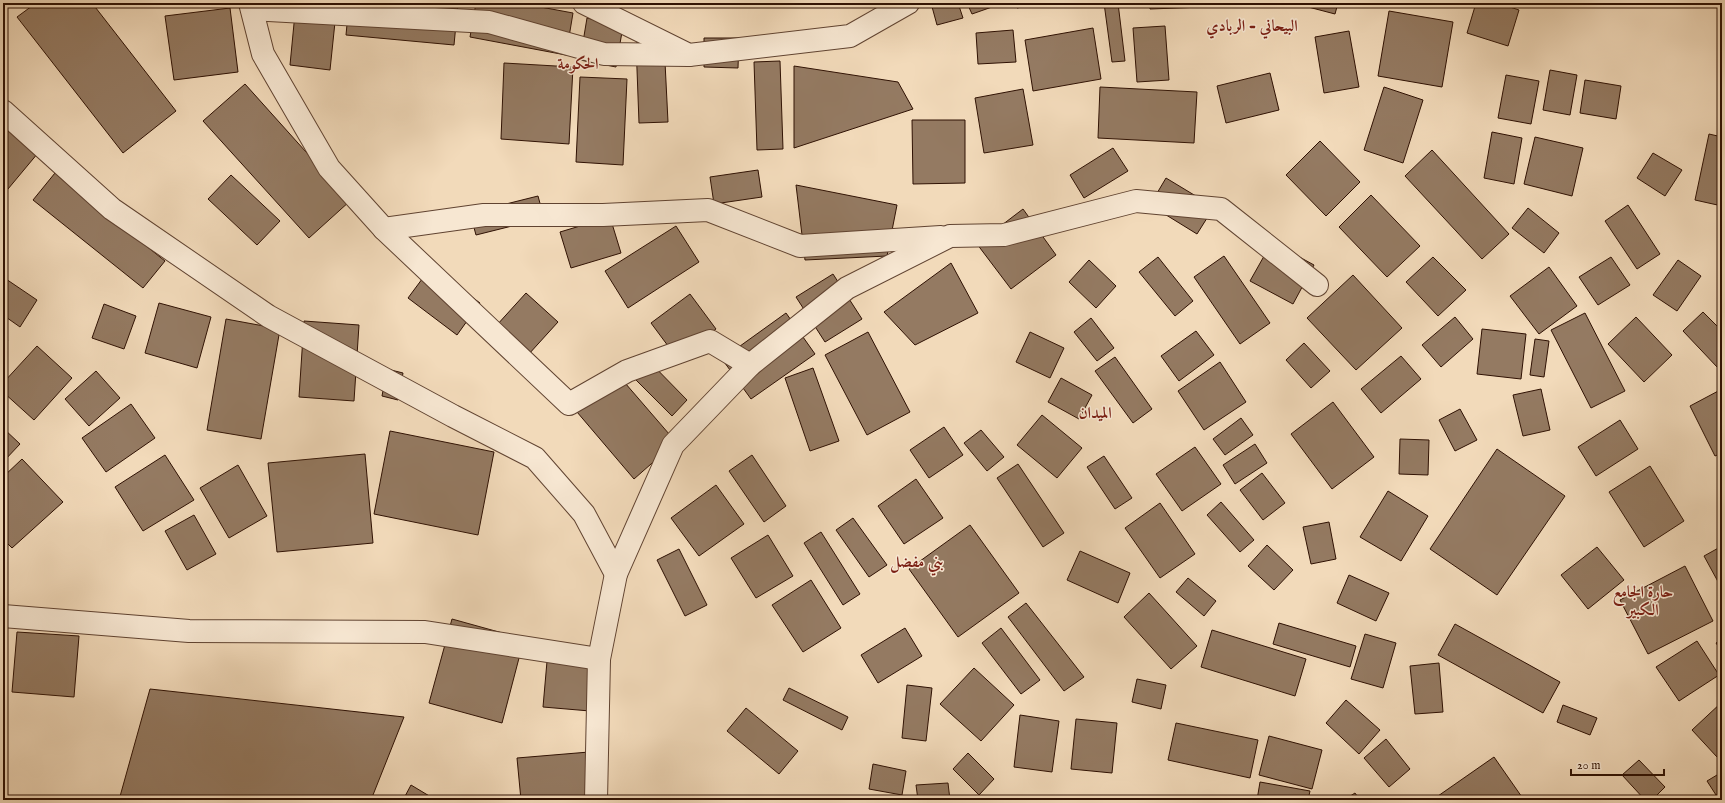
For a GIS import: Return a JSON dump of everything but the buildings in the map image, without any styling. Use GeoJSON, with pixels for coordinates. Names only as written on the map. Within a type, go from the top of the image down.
{"type":"FeatureCollection","features":[{"type":"Feature","properties":{"kind":"street"},"geometry":{"type":"LineString","coordinates":[[584,3],[688,55]]}},
{"type":"Feature","properties":{"kind":"street"},"geometry":{"type":"LineString","coordinates":[[750,365],[710,341],[627,371],[569,404],[384,229],[329,168],[263,54],[251,6],[489,22],[604,54],[688,55],[850,36],[908,3]]}},
{"type":"Feature","properties":{"kind":"street"},"geometry":{"type":"LineString","coordinates":[[3,111],[112,208],[268,316],[452,416],[535,458],[584,514],[616,574]]}},
{"type":"Feature","properties":{"kind":"street"},"geometry":{"type":"LineString","coordinates":[[384,229],[484,215],[603,215],[708,210],[800,246],[950,236],[1004,235],[1136,201],[1221,210],[1317,285]]}},
{"type":"Feature","properties":{"kind":"street"},"geometry":{"type":"LineString","coordinates":[[596,800],[600,659],[616,574],[673,445],[750,365],[847,288],[950,236]]}},
{"type":"Feature","properties":{"kind":"street"},"geometry":{"type":"LineString","coordinates":[[3,616],[189,631],[425,632],[600,659]]}},
{"type":"Feature","properties":{"kind":"district","name":"البيحاني - الربادي"},"geometry":{"type":"Point","coordinates":[1252,25]}},
{"type":"Feature","properties":{"kind":"district","name":"الحكومة"},"geometry":{"type":"Point","coordinates":[578,63]}},
{"type":"Feature","properties":{"kind":"district","name":"الميدان"},"geometry":{"type":"Point","coordinates":[1095,412]}},
{"type":"Feature","properties":{"kind":"district","name":"بني مفضل"},"geometry":{"type":"Point","coordinates":[917,561]}},
{"type":"Feature","properties":{"kind":"district","name":"حارة الجامع الكبير"},"geometry":{"type":"Point","coordinates":[1643,600]}}]}
